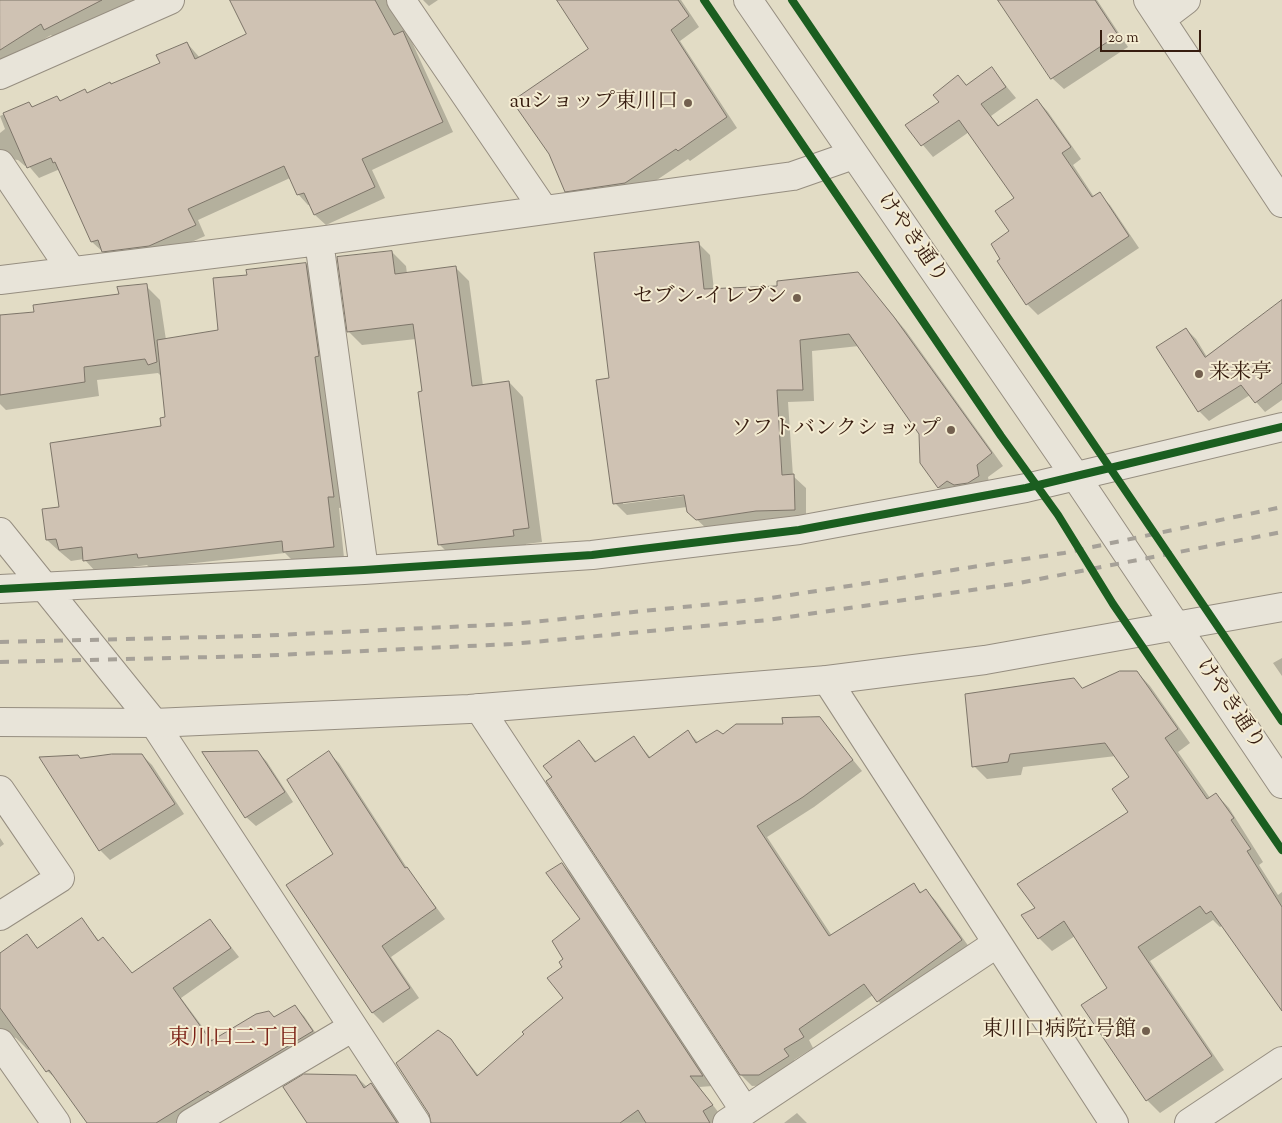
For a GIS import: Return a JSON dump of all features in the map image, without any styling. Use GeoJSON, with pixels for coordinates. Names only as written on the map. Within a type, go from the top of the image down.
{"type":"FeatureCollection","features":[{"type":"Feature","properties":{"kind":"street"},"geometry":{"type":"LineString","coordinates":[[0,75],[170,0]]}},
{"type":"Feature","properties":{"kind":"street"},"geometry":{"type":"LineString","coordinates":[[401,0],[544,210]]}},
{"type":"Feature","properties":{"kind":"street","name":"けやき通り"},"geometry":{"type":"LineString","coordinates":[[748,0],[1076,477],[1282,784]]}},
{"type":"Feature","properties":{"kind":"street"},"geometry":{"type":"LineString","coordinates":[[1186,0],[1154,10],[1282,204]]}},
{"type":"Feature","properties":{"kind":"street"},"geometry":{"type":"LineString","coordinates":[[0,280],[319,240],[793,176],[853,155]]}},
{"type":"Feature","properties":{"kind":"street"},"geometry":{"type":"LineString","coordinates":[[0,164],[71,270]]}},
{"type":"Feature","properties":{"kind":"street"},"geometry":{"type":"LineString","coordinates":[[319,240],[364,570]]}},
{"type":"Feature","properties":{"kind":"street"},"geometry":{"type":"LineString","coordinates":[[0,589],[364,570],[592,555],[799,530],[1076,477],[1282,427]]}},
{"type":"Feature","properties":{"kind":"street"},"geometry":{"type":"LineString","coordinates":[[0,532],[154,723],[416,1123]]}},
{"type":"Feature","properties":{"kind":"street"},"geometry":{"type":"LineString","coordinates":[[0,722],[154,723],[479,708],[827,680],[984,660],[1282,607]]}},
{"type":"Feature","properties":{"kind":"street"},"geometry":{"type":"LineString","coordinates":[[827,680],[996,944],[1114,1123]]}},
{"type":"Feature","properties":{"kind":"street"},"geometry":{"type":"LineString","coordinates":[[479,708],[736,1117],[996,944]]}},
{"type":"Feature","properties":{"kind":"street"},"geometry":{"type":"LineString","coordinates":[[0,790],[60,878],[0,916]]}},
{"type":"Feature","properties":{"kind":"street"},"geometry":{"type":"LineString","coordinates":[[191,1123],[353,1027]]}},
{"type":"Feature","properties":{"kind":"street"},"geometry":{"type":"LineString","coordinates":[[0,1043],[56,1123]]}},
{"type":"Feature","properties":{"kind":"street"},"geometry":{"type":"LineString","coordinates":[[1189,1123],[1282,1061]]}},
{"type":"Feature","properties":{"kind":"building"},"geometry":{"type":"Polygon","coordinates":[[[0,0],[102,0],[44,30],[41,24],[0,50],[0,0]]]}},
{"type":"Feature","properties":{"kind":"building"},"geometry":{"type":"Polygon","coordinates":[[[230,0],[375,0],[394,35],[403,31],[443,122],[362,159],[375,187],[314,215],[304,193],[297,195],[284,166],[188,209],[196,225],[149,246],[102,252],[98,240],[91,242],[55,162],[53,163],[51,158],[27,168],[3,113],[29,102],[32,107],[57,96],[60,101],[85,89],[87,93],[110,82],[111,84],[160,63],[156,55],[187,42],[195,59],[246,34],[230,0]]]}},
{"type":"Feature","properties":{"kind":"building"},"geometry":{"type":"Polygon","coordinates":[[[557,0],[678,0],[689,16],[671,30],[727,117],[678,151],[676,149],[625,183],[565,192],[549,154],[512,101],[588,49],[557,0]]]}},
{"type":"Feature","properties":{"kind":"building"},"geometry":{"type":"Polygon","coordinates":[[[998,0],[1095,0],[1118,35],[1051,79],[998,0]]]}},
{"type":"Feature","properties":{"kind":"building"},"geometry":{"type":"Polygon","coordinates":[[[992,67],[1006,87],[981,104],[998,126],[1037,99],[1071,147],[1062,153],[1092,197],[1100,192],[1129,236],[1026,305],[997,261],[1000,259],[991,244],[1009,231],[995,211],[1014,198],[959,120],[921,146],[905,125],[939,102],[933,95],[958,75],[966,85],[992,67]]]}},
{"type":"Feature","properties":{"kind":"building"},"geometry":{"type":"Polygon","coordinates":[[[699,242],[704,289],[777,286],[777,281],[858,272],[894,317],[992,453],[977,465],[979,476],[968,483],[954,485],[947,481],[938,488],[920,463],[919,434],[849,334],[800,340],[803,390],[777,390],[782,475],[794,474],[795,510],[756,511],[696,520],[687,512],[684,495],[613,504],[596,380],[609,378],[594,253],[699,242]]]}},
{"type":"Feature","properties":{"kind":"building"},"geometry":{"type":"Polygon","coordinates":[[[392,251],[395,274],[456,266],[472,386],[509,381],[529,528],[513,530],[514,536],[438,545],[418,392],[422,391],[413,324],[347,332],[337,257],[392,251]]]}},
{"type":"Feature","properties":{"kind":"building"},"geometry":{"type":"Polygon","coordinates":[[[306,263],[319,356],[315,357],[334,497],[328,497],[334,547],[283,552],[282,541],[138,558],[137,554],[83,561],[82,547],[59,550],[56,539],[46,540],[42,509],[59,507],[50,443],[161,426],[160,418],[165,417],[157,340],[218,330],[213,278],[247,275],[246,270],[306,263]]]}},
{"type":"Feature","properties":{"kind":"building"},"geometry":{"type":"Polygon","coordinates":[[[147,284],[157,362],[148,365],[145,359],[84,367],[85,382],[0,395],[0,315],[34,312],[33,305],[119,294],[117,287],[147,284]]]}},
{"type":"Feature","properties":{"kind":"building"},"geometry":{"type":"Polygon","coordinates":[[[1282,300],[1282,383],[1255,403],[1241,385],[1198,412],[1156,347],[1186,328],[1205,357],[1282,300]]]}},
{"type":"Feature","properties":{"kind":"building"},"geometry":{"type":"Polygon","coordinates":[[[1120,671],[1137,671],[1178,729],[1165,738],[1207,799],[1216,793],[1234,818],[1231,820],[1251,849],[1247,851],[1282,907],[1282,1011],[1211,911],[1206,914],[1200,906],[1138,947],[1212,1056],[1146,1101],[1081,1005],[1107,988],[1064,921],[1038,939],[1021,915],[1035,908],[1017,884],[1128,812],[1112,789],[1129,777],[1105,743],[1010,754],[1008,762],[972,767],[965,694],[1074,678],[1082,688],[1120,671]]]}},
{"type":"Feature","properties":{"kind":"building"},"geometry":{"type":"Polygon","coordinates":[[[820,717],[853,760],[803,797],[757,826],[829,936],[914,883],[920,893],[926,889],[962,940],[877,1002],[864,984],[799,1029],[804,1037],[784,1049],[789,1056],[759,1075],[740,1075],[546,781],[552,777],[543,766],[579,740],[595,762],[634,736],[649,758],[688,730],[696,743],[717,730],[723,734],[736,724],[783,724],[782,718],[820,717]]]}},
{"type":"Feature","properties":{"kind":"building"},"geometry":{"type":"Polygon","coordinates":[[[258,751],[285,792],[245,818],[202,752],[258,751]]]}},
{"type":"Feature","properties":{"kind":"building"},"geometry":{"type":"Polygon","coordinates":[[[329,751],[405,868],[407,867],[436,908],[382,946],[410,988],[372,1013],[286,885],[333,854],[287,780],[329,751]]]}},
{"type":"Feature","properties":{"kind":"building"},"geometry":{"type":"Polygon","coordinates":[[[112,754],[142,754],[175,804],[99,851],[39,757],[78,755],[80,758],[112,754]]]}},
{"type":"Feature","properties":{"kind":"building"},"geometry":{"type":"Polygon","coordinates":[[[562,863],[703,1076],[690,1076],[713,1105],[703,1111],[710,1123],[646,1123],[638,1110],[620,1123],[431,1123],[429,1114],[396,1063],[438,1030],[451,1039],[477,1076],[524,1034],[522,1032],[563,998],[547,978],[562,967],[559,962],[563,959],[552,941],[580,919],[546,873],[562,863]]]}},
{"type":"Feature","properties":{"kind":"building"},"geometry":{"type":"Polygon","coordinates":[[[82,918],[98,941],[103,937],[132,973],[210,919],[231,948],[173,988],[211,1041],[256,1014],[269,1011],[274,1017],[295,1005],[313,1031],[156,1123],[87,1123],[49,1070],[46,1072],[0,1008],[0,953],[27,934],[37,948],[82,918]]]}},
{"type":"Feature","properties":{"kind":"building"},"geometry":{"type":"Polygon","coordinates":[[[304,1074],[356,1075],[364,1088],[371,1083],[397,1123],[307,1123],[283,1087],[304,1074]]]}},
{"type":"Feature","properties":{"kind":"railway"},"geometry":{"type":"LineString","coordinates":[[0,642],[256,636],[512,624],[764,599],[1064,553],[1282,507]]}},
{"type":"Feature","properties":{"kind":"railway"},"geometry":{"type":"LineString","coordinates":[[0,662],[256,656],[512,644],[768,620],[1019,583],[1282,532]]}},
{"type":"Feature","properties":{"kind":"cycle path"},"geometry":{"type":"LineString","coordinates":[[704,0],[1001,436],[1058,515],[1113,604],[1282,850]]}},
{"type":"Feature","properties":{"kind":"cycle path"},"geometry":{"type":"LineString","coordinates":[[792,0],[1282,721]]}},
{"type":"Feature","properties":{"kind":"cycle path"},"geometry":{"type":"LineString","coordinates":[[0,589],[364,570],[592,555],[799,530],[1026,488],[1282,427]]}},
{"type":"Feature","properties":{"kind":"place","name":"auショップ東川口"},"geometry":{"type":"Point","coordinates":[688,103]}},
{"type":"Feature","properties":{"kind":"place","name":"セブン-イレブン"},"geometry":{"type":"Point","coordinates":[797,298]}},
{"type":"Feature","properties":{"kind":"place","name":"来来亭"},"geometry":{"type":"Point","coordinates":[1199,374]}},
{"type":"Feature","properties":{"kind":"place","name":"ソフトバンクショップ"},"geometry":{"type":"Point","coordinates":[951,430]}},
{"type":"Feature","properties":{"kind":"place","name":"東川口病院1号館"},"geometry":{"type":"Point","coordinates":[1146,1031]}},
{"type":"Feature","properties":{"kind":"district","name":"東川口二丁目"},"geometry":{"type":"Point","coordinates":[234,1040]}}]}
